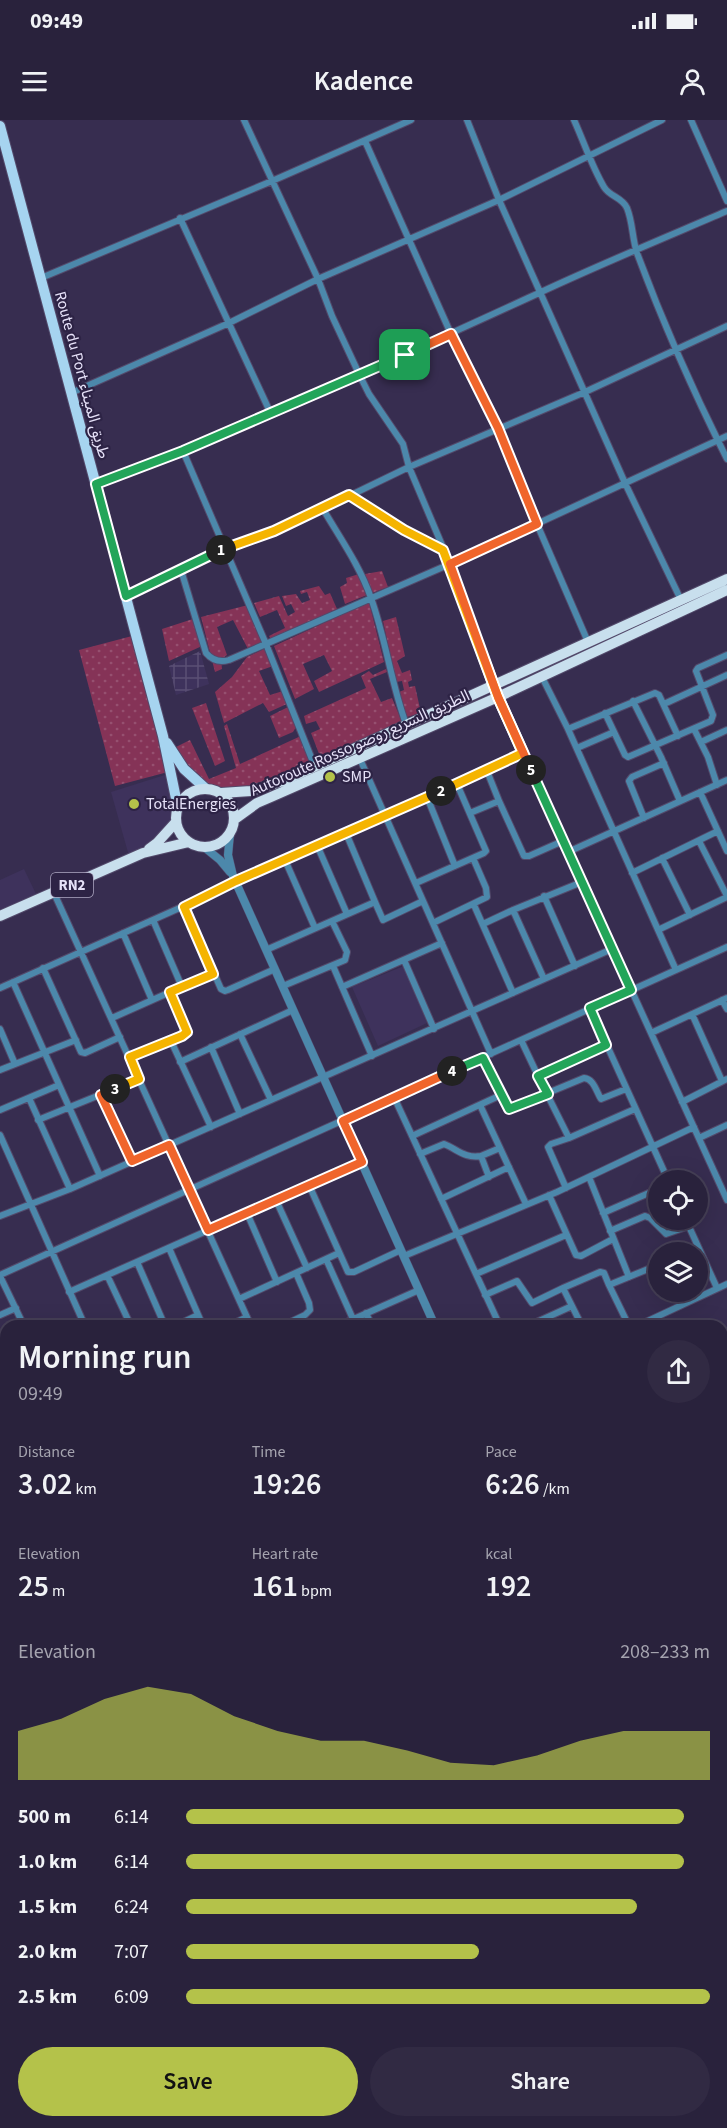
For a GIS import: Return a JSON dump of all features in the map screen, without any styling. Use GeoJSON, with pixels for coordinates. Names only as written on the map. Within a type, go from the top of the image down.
{"type":"FeatureCollection","features":[{"type":"Feature","properties":{"kind":"highway","name":"Autoroute Rosso الطريق السريع روصو"},"geometry":{"type":"LineString","coordinates":[[221,793],[245,792],[262,788],[315,767],[727,579]]}},
{"type":"Feature","properties":{"kind":"highway","name":"Autoroute Rosso الطريق السريع روصو"},"geometry":{"type":"LineString","coordinates":[[235,819],[257,803],[498,697],[727,590]]}},
{"type":"Feature","properties":{"kind":"highway"},"geometry":{"type":"LineString","coordinates":[[206,788],[221,793],[232,806],[235,819],[230,834],[220,843],[204,847],[189,842],[181,833],[176,822],[178,808],[188,793],[196,789],[206,788]]}},
{"type":"Feature","properties":{"kind":"highway","name":"RN2"},"geometry":{"type":"LineString","coordinates":[[143,853],[157,843],[176,822]]}},
{"type":"Feature","properties":{"kind":"highway","name":"RN2"},"geometry":{"type":"LineString","coordinates":[[0,916],[143,853],[189,842]]}},
{"type":"Feature","properties":{"kind":"main road","name":"Route du Port طريق الميناء"},"geometry":{"type":"LineString","coordinates":[[0,126],[163,736],[178,808]]}},
{"type":"Feature","properties":{"kind":"main road","name":"Route du Port طريق الميناء"},"geometry":{"type":"LineString","coordinates":[[163,736],[177,761],[206,788]]}},
{"type":"Feature","properties":{"kind":"street"},"geometry":{"type":"LineString","coordinates":[[244,120],[360,376],[369,394],[403,444],[409,467],[450,564],[498,697],[727,1200]]}},
{"type":"Feature","properties":{"kind":"street"},"geometry":{"type":"LineString","coordinates":[[40,278],[411,120]]}},
{"type":"Feature","properties":{"kind":"street"},"geometry":{"type":"LineString","coordinates":[[467,120],[499,200],[625,483],[681,600]]}},
{"type":"Feature","properties":{"kind":"street"},"geometry":{"type":"LineString","coordinates":[[574,120],[606,191],[622,200],[626,205],[636,250],[677,350],[727,459]]}},
{"type":"Feature","properties":{"kind":"street"},"geometry":{"type":"LineString","coordinates":[[71,393],[229,323],[318,279],[499,200],[662,120]]}},
{"type":"Feature","properties":{"kind":"street"},"geometry":{"type":"LineString","coordinates":[[691,120],[727,201]]}},
{"type":"Feature","properties":{"kind":"street"},"geometry":{"type":"LineString","coordinates":[[365,141],[451,334],[498,428],[588,642]]}},
{"type":"Feature","properties":{"kind":"street"},"geometry":{"type":"LineString","coordinates":[[96,484],[183,451],[360,376],[540,292],[727,211]]}},
{"type":"Feature","properties":{"kind":"street"},"geometry":{"type":"LineString","coordinates":[[180,218],[271,414]]}},
{"type":"Feature","properties":{"kind":"street"},"geometry":{"type":"LineString","coordinates":[[126,596],[225,548],[274,531],[409,467],[585,392],[727,326]]}},
{"type":"Feature","properties":{"kind":"street"},"geometry":{"type":"LineString","coordinates":[[182,570],[205,648],[210,657],[224,662],[450,564],[727,436]]}},
{"type":"Feature","properties":{"kind":"street"},"geometry":{"type":"LineString","coordinates":[[183,451],[266,644],[315,767]]}},
{"type":"Feature","properties":{"kind":"street"},"geometry":{"type":"LineString","coordinates":[[349,495],[404,530],[443,550]]}},
{"type":"Feature","properties":{"kind":"street"},"geometry":{"type":"LineString","coordinates":[[323,508],[359,570],[371,598],[379,622],[392,681],[406,724]]}},
{"type":"Feature","properties":{"kind":"street"},"geometry":{"type":"LineString","coordinates":[[605,713],[628,757],[713,720],[696,670],[727,655]]}},
{"type":"Feature","properties":{"kind":"street"},"geometry":{"type":"LineString","coordinates":[[664,704],[727,675]]}},
{"type":"Feature","properties":{"kind":"street"},"geometry":{"type":"LineString","coordinates":[[542,677],[577,748],[676,970]]}},
{"type":"Feature","properties":{"kind":"street"},"geometry":{"type":"LineString","coordinates":[[568,729],[655,693],[659,695],[664,704],[678,736]]}},
{"type":"Feature","properties":{"kind":"street"},"geometry":{"type":"LineString","coordinates":[[633,701],[680,801]]}},
{"type":"Feature","properties":{"kind":"street"},"geometry":{"type":"LineString","coordinates":[[694,729],[717,784]]}},
{"type":"Feature","properties":{"kind":"street"},"geometry":{"type":"LineString","coordinates":[[701,742],[727,730]]}},
{"type":"Feature","properties":{"kind":"street"},"geometry":{"type":"LineString","coordinates":[[577,748],[614,732]]}},
{"type":"Feature","properties":{"kind":"street"},"geometry":{"type":"LineString","coordinates":[[0,988],[184,907],[234,879],[285,860],[523,753]]}},
{"type":"Feature","properties":{"kind":"street"},"geometry":{"type":"LineString","coordinates":[[360,759],[491,1054]]}},
{"type":"Feature","properties":{"kind":"street"},"geometry":{"type":"LineString","coordinates":[[644,818],[629,781],[632,777],[664,763]]}},
{"type":"Feature","properties":{"kind":"street"},"geometry":{"type":"LineString","coordinates":[[487,771],[524,856],[563,841]]}},
{"type":"Feature","properties":{"kind":"street"},"geometry":{"type":"LineString","coordinates":[[568,852],[727,780]]}},
{"type":"Feature","properties":{"kind":"street"},"geometry":{"type":"LineString","coordinates":[[416,884],[486,851],[457,784]]}},
{"type":"Feature","properties":{"kind":"street"},"geometry":{"type":"LineString","coordinates":[[700,792],[727,851]]}},
{"type":"Feature","properties":{"kind":"street"},"geometry":{"type":"LineString","coordinates":[[427,797],[455,866]]}},
{"type":"Feature","properties":{"kind":"street"},"geometry":{"type":"LineString","coordinates":[[470,813],[499,801]]}},
{"type":"Feature","properties":{"kind":"street"},"geometry":{"type":"LineString","coordinates":[[632,873],[718,831]]}},
{"type":"Feature","properties":{"kind":"street"},"geometry":{"type":"LineString","coordinates":[[346,832],[383,920],[423,901]]}},
{"type":"Feature","properties":{"kind":"street"},"geometry":{"type":"LineString","coordinates":[[230,834],[228,855],[234,879],[432,1320]]}},
{"type":"Feature","properties":{"kind":"street"},"geometry":{"type":"LineString","coordinates":[[658,930],[727,897],[699,841]]}},
{"type":"Feature","properties":{"kind":"street"},"geometry":{"type":"LineString","coordinates":[[317,845],[347,914]]}},
{"type":"Feature","properties":{"kind":"street"},"geometry":{"type":"LineString","coordinates":[[204,847],[220,860],[234,879]]}},
{"type":"Feature","properties":{"kind":"street"},"geometry":{"type":"LineString","coordinates":[[433,923],[485,900],[488,893],[473,858]]}},
{"type":"Feature","properties":{"kind":"street"},"geometry":{"type":"LineString","coordinates":[[662,858],[690,915]]}},
{"type":"Feature","properties":{"kind":"street"},"geometry":{"type":"LineString","coordinates":[[285,860],[315,928]]}},
{"type":"Feature","properties":{"kind":"street"},"geometry":{"type":"LineString","coordinates":[[719,880],[727,878]]}},
{"type":"Feature","properties":{"kind":"street"},"geometry":{"type":"LineString","coordinates":[[483,924],[544,896],[582,882]]}},
{"type":"Feature","properties":{"kind":"street"},"geometry":{"type":"LineString","coordinates":[[54,893],[248,1320]]}},
{"type":"Feature","properties":{"kind":"street"},"geometry":{"type":"LineString","coordinates":[[544,896],[575,966]]}},
{"type":"Feature","properties":{"kind":"street"},"geometry":{"type":"LineString","coordinates":[[266,950],[375,902]]}},
{"type":"Feature","properties":{"kind":"street"},"geometry":{"type":"LineString","coordinates":[[474,904],[513,993]]}},
{"type":"Feature","properties":{"kind":"street"},"geometry":{"type":"LineString","coordinates":[[184,907],[221,989],[225,991],[275,969]]}},
{"type":"Feature","properties":{"kind":"street"},"geometry":{"type":"LineString","coordinates":[[513,910],[544,979]]}},
{"type":"Feature","properties":{"kind":"street"},"geometry":{"type":"LineString","coordinates":[[153,920],[182,987]]}},
{"type":"Feature","properties":{"kind":"street"},"geometry":{"type":"LineString","coordinates":[[283,986],[342,962],[347,956],[332,921]]}},
{"type":"Feature","properties":{"kind":"street"},"geometry":{"type":"LineString","coordinates":[[123,933],[152,1000]]}},
{"type":"Feature","properties":{"kind":"street"},"geometry":{"type":"LineString","coordinates":[[342,987],[442,943]]}},
{"type":"Feature","properties":{"kind":"street"},"geometry":{"type":"LineString","coordinates":[[21,1320],[0,1275],[727,947]]}},
{"type":"Feature","properties":{"kind":"street"},"geometry":{"type":"LineString","coordinates":[[0,1216],[100,1176],[612,949]]}},
{"type":"Feature","properties":{"kind":"street"},"geometry":{"type":"LineString","coordinates":[[404,960],[434,1029]]}},
{"type":"Feature","properties":{"kind":"street"},"geometry":{"type":"LineString","coordinates":[[333,966],[372,1056]]}},
{"type":"Feature","properties":{"kind":"street"},"geometry":{"type":"LineString","coordinates":[[43,968],[81,1052],[85,1053],[120,1037]]}},
{"type":"Feature","properties":{"kind":"street"},"geometry":{"type":"LineString","coordinates":[[112,1018],[213,974]]}},
{"type":"Feature","properties":{"kind":"street"},"geometry":{"type":"LineString","coordinates":[[13,982],[100,1176]]}},
{"type":"Feature","properties":{"kind":"street"},"geometry":{"type":"LineString","coordinates":[[130,1057],[171,1041],[187,1032],[170,992]]}},
{"type":"Feature","properties":{"kind":"street"},"geometry":{"type":"LineString","coordinates":[[651,1033],[725,999],[727,1010]]}},
{"type":"Feature","properties":{"kind":"street"},"geometry":{"type":"LineString","coordinates":[[590,1008],[663,1170]]}},
{"type":"Feature","properties":{"kind":"street"},"geometry":{"type":"LineString","coordinates":[[180,1062],[293,1010]]}},
{"type":"Feature","properties":{"kind":"street"},"geometry":{"type":"LineString","coordinates":[[682,1102],[725,1080],[692,1014]]}},
{"type":"Feature","properties":{"kind":"street"},"geometry":{"type":"LineString","coordinates":[[0,1029],[15,1064]]}},
{"type":"Feature","properties":{"kind":"street"},"geometry":{"type":"LineString","coordinates":[[240,1034],[271,1100]]}},
{"type":"Feature","properties":{"kind":"street"},"geometry":{"type":"LineString","coordinates":[[0,1070],[76,1040]]}},
{"type":"Feature","properties":{"kind":"street"},"geometry":{"type":"LineString","coordinates":[[521,1040],[569,1138]]}},
{"type":"Feature","properties":{"kind":"street"},"geometry":{"type":"LineString","coordinates":[[171,1041],[211,1127]]}},
{"type":"Feature","properties":{"kind":"street"},"geometry":{"type":"LineString","coordinates":[[538,1076],[606,1045]]}},
{"type":"Feature","properties":{"kind":"street"},"geometry":{"type":"LineString","coordinates":[[210,1047],[240,1114]]}},
{"type":"Feature","properties":{"kind":"street"},"geometry":{"type":"LineString","coordinates":[[483,1058],[507,1107],[511,1110],[587,1078],[593,1083],[601,1099],[626,1089]]}},
{"type":"Feature","properties":{"kind":"street"},"geometry":{"type":"LineString","coordinates":[[38,1120],[139,1079]]}},
{"type":"Feature","properties":{"kind":"street"},"geometry":{"type":"LineString","coordinates":[[0,1110],[60,1085]]}},
{"type":"Feature","properties":{"kind":"street"},"geometry":{"type":"LineString","coordinates":[[101,1095],[132,1161]]}},
{"type":"Feature","properties":{"kind":"street"},"geometry":{"type":"LineString","coordinates":[[412,1136],[501,1095]]}},
{"type":"Feature","properties":{"kind":"street"},"geometry":{"type":"LineString","coordinates":[[394,1097],[497,1320]]}},
{"type":"Feature","properties":{"kind":"street"},"geometry":{"type":"LineString","coordinates":[[28,1098],[70,1189]]}},
{"type":"Feature","properties":{"kind":"street"},"geometry":{"type":"LineString","coordinates":[[480,1105],[526,1204]]}},
{"type":"Feature","properties":{"kind":"street"},"geometry":{"type":"LineString","coordinates":[[566,1188],[548,1147],[635,1109]]}},
{"type":"Feature","properties":{"kind":"street"},"geometry":{"type":"LineString","coordinates":[[699,1138],[727,1125]]}},
{"type":"Feature","properties":{"kind":"street"},"geometry":{"type":"LineString","coordinates":[[309,1185],[346,1269],[351,1272],[457,1233],[566,1188],[694,1127]]}},
{"type":"Feature","properties":{"kind":"street"},"geometry":{"type":"LineString","coordinates":[[0,1135],[82,1320]]}},
{"type":"Feature","properties":{"kind":"street"},"geometry":{"type":"LineString","coordinates":[[420,1154],[444,1144],[472,1157],[481,1156],[500,1148]]}},
{"type":"Feature","properties":{"kind":"street"},"geometry":{"type":"LineString","coordinates":[[481,1156],[489,1177]]}},
{"type":"Feature","properties":{"kind":"street"},"geometry":{"type":"LineString","coordinates":[[69,1292],[362,1162]]}},
{"type":"Feature","properties":{"kind":"street"},"geometry":{"type":"LineString","coordinates":[[441,1199],[509,1167]]}},
{"type":"Feature","properties":{"kind":"street"},"geometry":{"type":"LineString","coordinates":[[589,1177],[629,1277]]}},
{"type":"Feature","properties":{"kind":"street"},"geometry":{"type":"LineString","coordinates":[[603,1213],[648,1193]]}},
{"type":"Feature","properties":{"kind":"street"},"geometry":{"type":"LineString","coordinates":[[549,1195],[576,1255],[581,1256],[613,1239]]}},
{"type":"Feature","properties":{"kind":"street"},"geometry":{"type":"LineString","coordinates":[[276,1200],[307,1268]]}},
{"type":"Feature","properties":{"kind":"street"},"geometry":{"type":"LineString","coordinates":[[247,1213],[277,1282]]}},
{"type":"Feature","properties":{"kind":"street"},"geometry":{"type":"LineString","coordinates":[[610,1231],[645,1216],[648,1217]]}},
{"type":"Feature","properties":{"kind":"street"},"geometry":{"type":"LineString","coordinates":[[476,1274],[566,1235]]}},
{"type":"Feature","properties":{"kind":"street"},"geometry":{"type":"LineString","coordinates":[[169,1248],[200,1320]]}},
{"type":"Feature","properties":{"kind":"street"},"geometry":{"type":"LineString","coordinates":[[239,1299],[339,1253]]}},
{"type":"Feature","properties":{"kind":"street"},"geometry":{"type":"LineString","coordinates":[[326,1259],[353,1319],[419,1290]]}},
{"type":"Feature","properties":{"kind":"street"},"geometry":{"type":"LineString","coordinates":[[137,1262],[162,1320]]}},
{"type":"Feature","properties":{"kind":"street"},"geometry":{"type":"LineString","coordinates":[[609,1285],[648,1268]]}},
{"type":"Feature","properties":{"kind":"street"},"geometry":{"type":"LineString","coordinates":[[708,1269],[717,1288]]}},
{"type":"Feature","properties":{"kind":"street"},"geometry":{"type":"LineString","coordinates":[[485,1295],[517,1281],[532,1303],[600,1272],[604,1273],[625,1320]]}},
{"type":"Feature","properties":{"kind":"street"},"geometry":{"type":"LineString","coordinates":[[294,1320],[308,1312],[310,1306],[296,1273]]}},
{"type":"Feature","properties":{"kind":"street"},"geometry":{"type":"LineString","coordinates":[[107,1275],[127,1320]]}},
{"type":"Feature","properties":{"kind":"street"},"geometry":{"type":"LineString","coordinates":[[708,1292],[727,1284]]}},
{"type":"Feature","properties":{"kind":"street"},"geometry":{"type":"LineString","coordinates":[[563,1288],[579,1320]]}},
{"type":"Feature","properties":{"kind":"street"},"geometry":{"type":"LineString","coordinates":[[649,1320],[687,1302]]}},
{"type":"Feature","properties":{"kind":"street"},"geometry":{"type":"LineString","coordinates":[[541,1320],[572,1306]]}},
{"type":"Feature","properties":{"kind":"street"},"geometry":{"type":"LineString","coordinates":[[0,1315],[16,1308]]}},
{"type":"Feature","properties":{"kind":"street"},"geometry":{"type":"LineString","coordinates":[[366,1313],[369,1320]]}},
{"type":"Feature","properties":{"kind":"street"},"geometry":{"type":"LineString","coordinates":[[188,1320],[198,1315]]}},
{"type":"Feature","properties":{"kind":"street"},"geometry":{"type":"LineString","coordinates":[[241,1320],[247,1317]]}},
{"type":"Feature","properties":{"kind":"shaded area"},"geometry":{"type":"Polygon","coordinates":[[[382,571],[388,587],[372,593],[365,574],[382,571]]]}},
{"type":"Feature","properties":{"kind":"shaded area"},"geometry":{"type":"Polygon","coordinates":[[[359,574],[367,595],[345,604],[340,587],[347,583],[346,578],[359,574]]]}},
{"type":"Feature","properties":{"kind":"shaded area"},"geometry":{"type":"Polygon","coordinates":[[[319,586],[325,595],[330,593],[337,609],[271,640],[269,636],[285,628],[277,610],[260,617],[254,603],[279,596],[288,616],[295,612],[291,604],[286,606],[282,596],[296,594],[302,603],[310,600],[307,592],[301,594],[300,591],[319,586]]]}},
{"type":"Feature","properties":{"kind":"shaded area"},"geometry":{"type":"Polygon","coordinates":[[[369,602],[384,662],[319,692],[314,681],[332,671],[324,655],[303,664],[314,689],[295,699],[274,646],[369,602]]]}},
{"type":"Feature","properties":{"kind":"shaded area"},"geometry":{"type":"Polygon","coordinates":[[[248,605],[265,643],[248,649],[233,620],[217,627],[227,655],[221,659],[222,669],[215,672],[201,617],[248,605]]]}},
{"type":"Feature","properties":{"kind":"shaded area"},"geometry":{"type":"Polygon","coordinates":[[[396,617],[405,656],[397,661],[402,673],[410,670],[412,680],[408,682],[409,687],[415,686],[421,713],[407,717],[399,692],[404,690],[402,681],[396,682],[383,621],[396,617]]]}},
{"type":"Feature","properties":{"kind":"shaded area"},"geometry":{"type":"Polygon","coordinates":[[[196,618],[202,646],[169,661],[162,629],[196,618]]]}},
{"type":"Feature","properties":{"kind":"shaded area"},"geometry":{"type":"Polygon","coordinates":[[[132,636],[168,772],[115,786],[79,650],[132,636]]]}},
{"type":"Feature","properties":{"kind":"shaded area"},"geometry":{"type":"Polygon","coordinates":[[[266,648],[273,666],[259,671],[270,695],[283,691],[289,703],[269,712],[263,703],[224,723],[215,692],[232,677],[247,657],[266,648]]]}},
{"type":"Feature","properties":{"kind":"shaded area"},"geometry":{"type":"Polygon","coordinates":[[[200,651],[209,684],[176,695],[169,666],[200,651]]]}},
{"type":"Feature","properties":{"kind":"shaded area"},"geometry":{"type":"Polygon","coordinates":[[[386,669],[387,672],[370,679],[381,702],[392,698],[402,722],[321,759],[311,733],[320,729],[316,721],[306,724],[304,716],[366,688],[361,676],[369,671],[373,675],[386,669]]]}},
{"type":"Feature","properties":{"kind":"shaded area"},"geometry":{"type":"Polygon","coordinates":[[[206,703],[225,761],[215,766],[192,708],[206,703]]]}},
{"type":"Feature","properties":{"kind":"shaded area"},"geometry":{"type":"Polygon","coordinates":[[[290,706],[298,724],[293,732],[279,738],[270,716],[290,706]]]}},
{"type":"Feature","properties":{"kind":"shaded area"},"geometry":{"type":"Polygon","coordinates":[[[227,724],[240,764],[303,735],[314,763],[260,784],[230,789],[217,788],[202,780],[174,748],[190,740],[209,779],[236,768],[224,726],[227,724]]]}},
{"type":"Feature","properties":{"kind":"shaded area"},"geometry":{"type":"Polygon","coordinates":[[[168,774],[174,807],[173,818],[158,836],[129,856],[111,792],[168,774]]]}},
{"type":"Feature","properties":{"kind":"shaded area"},"geometry":{"type":"Polygon","coordinates":[[[24,869],[36,894],[0,910],[0,880],[24,869]]]}},
{"type":"Feature","properties":{"kind":"shaded area"},"geometry":{"type":"Polygon","coordinates":[[[404,966],[427,1023],[378,1046],[352,987],[404,966]]]}},
{"type":"Feature","properties":{"kind":"place","name":"SMP"},"geometry":{"type":"Point","coordinates":[330,777]}},
{"type":"Feature","properties":{"kind":"place","name":"TotalEnergies"},"geometry":{"type":"Point","coordinates":[134,804]}},
{"type":"Feature","properties":{"kind":"route"},"geometry":{"type":"LineString","coordinates":[[405,355],[183,451],[96,484],[126,596],[225,548],[289,525],[349,495],[404,530],[443,550],[498,697],[523,753],[236,881],[184,907],[213,974],[170,992],[187,1032],[171,1041],[130,1057],[139,1079],[101,1095],[132,1161],[169,1145],[208,1230],[362,1162],[343,1121],[483,1058],[509,1109],[548,1094],[538,1076],[606,1045],[590,1008],[631,990],[498,697],[450,564],[537,524],[498,428],[451,334],[405,355]]}}]}
